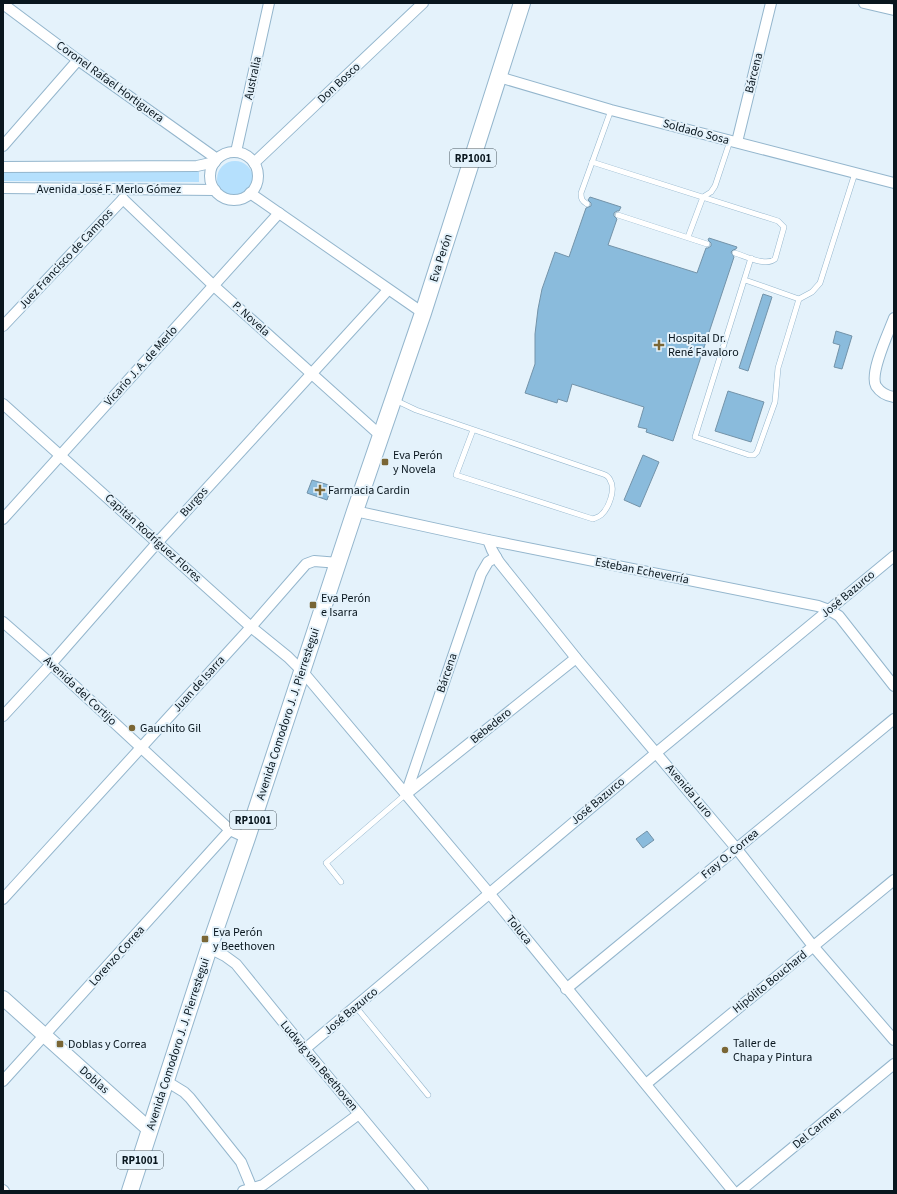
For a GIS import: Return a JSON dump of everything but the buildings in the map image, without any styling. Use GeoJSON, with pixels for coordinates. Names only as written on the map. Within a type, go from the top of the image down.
{"type":"FeatureCollection","features":[{"type":"Feature","properties":{"kind":"main road","name":"Eva Perón"},"geometry":{"type":"LineString","coordinates":[[355,511],[423,313],[522,3]]}},
{"type":"Feature","properties":{"kind":"main road","name":"Avenida Comodoro J. J. Pierrestegui"},"geometry":{"type":"LineString","coordinates":[[130,1191],[209,948],[303,672],[355,511]]}},
{"type":"Feature","properties":{"kind":"street","name":"Australia"},"geometry":{"type":"LineString","coordinates":[[236,152],[269,3]]}},
{"type":"Feature","properties":{"kind":"street","name":"Don Bosco"},"geometry":{"type":"LineString","coordinates":[[254,163],[423,3]]}},
{"type":"Feature","properties":{"kind":"street","name":"Bárcena"},"geometry":{"type":"LineString","coordinates":[[734,142],[771,3]]}},
{"type":"Feature","properties":{"kind":"street"},"geometry":{"type":"LineString","coordinates":[[864,3],[894,10]]}},
{"type":"Feature","properties":{"kind":"street","name":"Coronel Rafael Hortiguera"},"geometry":{"type":"LineString","coordinates":[[3,4],[216,161]]}},
{"type":"Feature","properties":{"kind":"street"},"geometry":{"type":"LineString","coordinates":[[3,146],[78,60]]}},
{"type":"Feature","properties":{"kind":"street","name":"Soldado Sosa"},"geometry":{"type":"LineString","coordinates":[[499,77],[611,110],[894,182]]}},
{"type":"Feature","properties":{"kind":"street"},"geometry":{"type":"LineString","coordinates":[[236,152],[247,156],[254,163],[257,168],[258,180],[256,186],[245,197],[232,200],[220,195],[215,190],[210,176],[211,169],[216,161],[223,155],[236,152]]}},
{"type":"Feature","properties":{"kind":"street","name":"Avenida José F. Merlo Gómez"},"geometry":{"type":"LineString","coordinates":[[3,166],[197,166],[216,161]]}},
{"type":"Feature","properties":{"kind":"street","name":"Avenida José F. Merlo Gómez"},"geometry":{"type":"LineString","coordinates":[[3,188],[122,194],[215,190]]}},
{"type":"Feature","properties":{"kind":"street"},"geometry":{"type":"LineString","coordinates":[[250,193],[423,313]]}},
{"type":"Feature","properties":{"kind":"street","name":"P. Novela"},"geometry":{"type":"LineString","coordinates":[[122,194],[214,286],[381,436]]}},
{"type":"Feature","properties":{"kind":"street","name":"Juez Francisco de Campos"},"geometry":{"type":"LineString","coordinates":[[3,326],[122,194]]}},
{"type":"Feature","properties":{"kind":"street","name":"Vicario J. A. de Merlo"},"geometry":{"type":"LineString","coordinates":[[3,519],[279,213]]}},
{"type":"Feature","properties":{"kind":"street","name":"Burgos"},"geometry":{"type":"LineString","coordinates":[[3,716],[51,664],[157,543],[388,290]]}},
{"type":"Feature","properties":{"kind":"street"},"geometry":{"type":"LineString","coordinates":[[894,318],[876,368],[874,378],[880,391],[894,397]]}},
{"type":"Feature","properties":{"kind":"street","name":"Capitán Rodríguez Flores"},"geometry":{"type":"LineString","coordinates":[[3,404],[303,672]]}},
{"type":"Feature","properties":{"kind":"street","name":"Esteban Echeverría"},"geometry":{"type":"LineString","coordinates":[[355,511],[488,540],[818,606],[839,616],[894,686]]}},
{"type":"Feature","properties":{"kind":"street","name":"Avenida Luro"},"geometry":{"type":"LineString","coordinates":[[488,540],[498,562],[576,658],[736,848],[813,946],[894,1040]]}},
{"type":"Feature","properties":{"kind":"street","name":"José Bazurco"},"geometry":{"type":"LineString","coordinates":[[305,1050],[489,893],[894,556]]}},
{"type":"Feature","properties":{"kind":"street","name":"Bárcena"},"geometry":{"type":"LineString","coordinates":[[406,794],[482,574],[488,562],[496,557]]}},
{"type":"Feature","properties":{"kind":"street","name":"Juan de Isarra"},"geometry":{"type":"LineString","coordinates":[[3,899],[251,627],[306,564],[314,561],[339,563]]}},
{"type":"Feature","properties":{"kind":"street","name":"Avenida del Cortijo"},"geometry":{"type":"LineString","coordinates":[[3,622],[51,664],[230,830],[247,838]]}},
{"type":"Feature","properties":{"kind":"street","name":"Bebedero"},"geometry":{"type":"LineString","coordinates":[[406,794],[576,658]]}},
{"type":"Feature","properties":{"kind":"street","name":"Toluca"},"geometry":{"type":"LineString","coordinates":[[303,672],[489,893],[566,989],[733,1191]]}},
{"type":"Feature","properties":{"kind":"street","name":"Fray O. Correa"},"geometry":{"type":"LineString","coordinates":[[566,989],[894,719]]}},
{"type":"Feature","properties":{"kind":"street","name":"Lorenzo Correa"},"geometry":{"type":"LineString","coordinates":[[3,1081],[230,830]]}},
{"type":"Feature","properties":{"kind":"street","name":"Hipólito Bouchard"},"geometry":{"type":"LineString","coordinates":[[646,1084],[894,880]]}},
{"type":"Feature","properties":{"kind":"street","name":"Ludwig van Beethoven"},"geometry":{"type":"LineString","coordinates":[[209,948],[225,956],[236,964],[305,1050],[423,1191]]}},
{"type":"Feature","properties":{"kind":"street","name":"Doblas"},"geometry":{"type":"LineString","coordinates":[[3,998],[150,1130]]}},
{"type":"Feature","properties":{"kind":"street","name":"Del Carmen"},"geometry":{"type":"LineString","coordinates":[[740,1191],[894,1064]]}},
{"type":"Feature","properties":{"kind":"street"},"geometry":{"type":"LineString","coordinates":[[166,1081],[184,1092],[190,1098],[241,1162],[250,1190],[263,1185],[359,1114]]}},
{"type":"Feature","properties":{"kind":"lane"},"geometry":{"type":"LineString","coordinates":[[587,204],[583,202],[581,193],[611,110]]}},
{"type":"Feature","properties":{"kind":"lane"},"geometry":{"type":"LineString","coordinates":[[688,238],[703,197],[715,186],[734,142]]}},
{"type":"Feature","properties":{"kind":"lane"},"geometry":{"type":"LineString","coordinates":[[592,162],[782,223],[784,232],[775,258],[772,261],[766,262],[735,253]]}},
{"type":"Feature","properties":{"kind":"lane"},"geometry":{"type":"LineString","coordinates":[[751,258],[695,437],[749,455],[754,455],[758,452],[774,402],[778,368],[799,299],[812,292],[820,283],[855,173]]}},
{"type":"Feature","properties":{"kind":"lane"},"geometry":{"type":"LineString","coordinates":[[618,215],[707,244]]}},
{"type":"Feature","properties":{"kind":"lane"},"geometry":{"type":"LineString","coordinates":[[744,280],[799,299]]}},
{"type":"Feature","properties":{"kind":"lane"},"geometry":{"type":"LineString","coordinates":[[394,400],[423,413],[603,474],[611,480],[612,486],[610,499],[606,510],[600,516],[593,519],[456,475],[473,430]]}},
{"type":"Feature","properties":{"kind":"lane"},"geometry":{"type":"LineString","coordinates":[[341,882],[326,863],[406,794]]}},
{"type":"Feature","properties":{"kind":"lane"},"geometry":{"type":"LineString","coordinates":[[356,1007],[428,1095]]}},
{"type":"Feature","properties":{"kind":"shaded area"},"geometry":{"type":"Polygon","coordinates":[[[235,161],[248,166],[253,179],[248,192],[235,197],[222,192],[217,179],[222,166],[235,161]]]}},
{"type":"Feature","properties":{"kind":"shaded area"},"geometry":{"type":"Polygon","coordinates":[[[3,172],[199,172],[199,182],[3,181],[3,172]]]}},
{"type":"Feature","properties":{"kind":"place","name":"Hospital Dr. René Favaloro"},"geometry":{"type":"Point","coordinates":[659,345]}},
{"type":"Feature","properties":{"kind":"place","name":"Eva Perón y Novela"},"geometry":{"type":"Point","coordinates":[385,462]}},
{"type":"Feature","properties":{"kind":"place","name":"Farmacia Cardin"},"geometry":{"type":"Point","coordinates":[320,490]}},
{"type":"Feature","properties":{"kind":"place","name":"Eva Perón e Isarra"},"geometry":{"type":"Point","coordinates":[313,605]}},
{"type":"Feature","properties":{"kind":"place","name":"Gauchito Gil"},"geometry":{"type":"Point","coordinates":[132,728]}},
{"type":"Feature","properties":{"kind":"place","name":"Eva Perón y Beethoven"},"geometry":{"type":"Point","coordinates":[205,939]}},
{"type":"Feature","properties":{"kind":"place","name":"Doblas y Correa"},"geometry":{"type":"Point","coordinates":[60,1044]}},
{"type":"Feature","properties":{"kind":"place","name":"Taller de Chapa y Pintura"},"geometry":{"type":"Point","coordinates":[725,1050]}}]}
